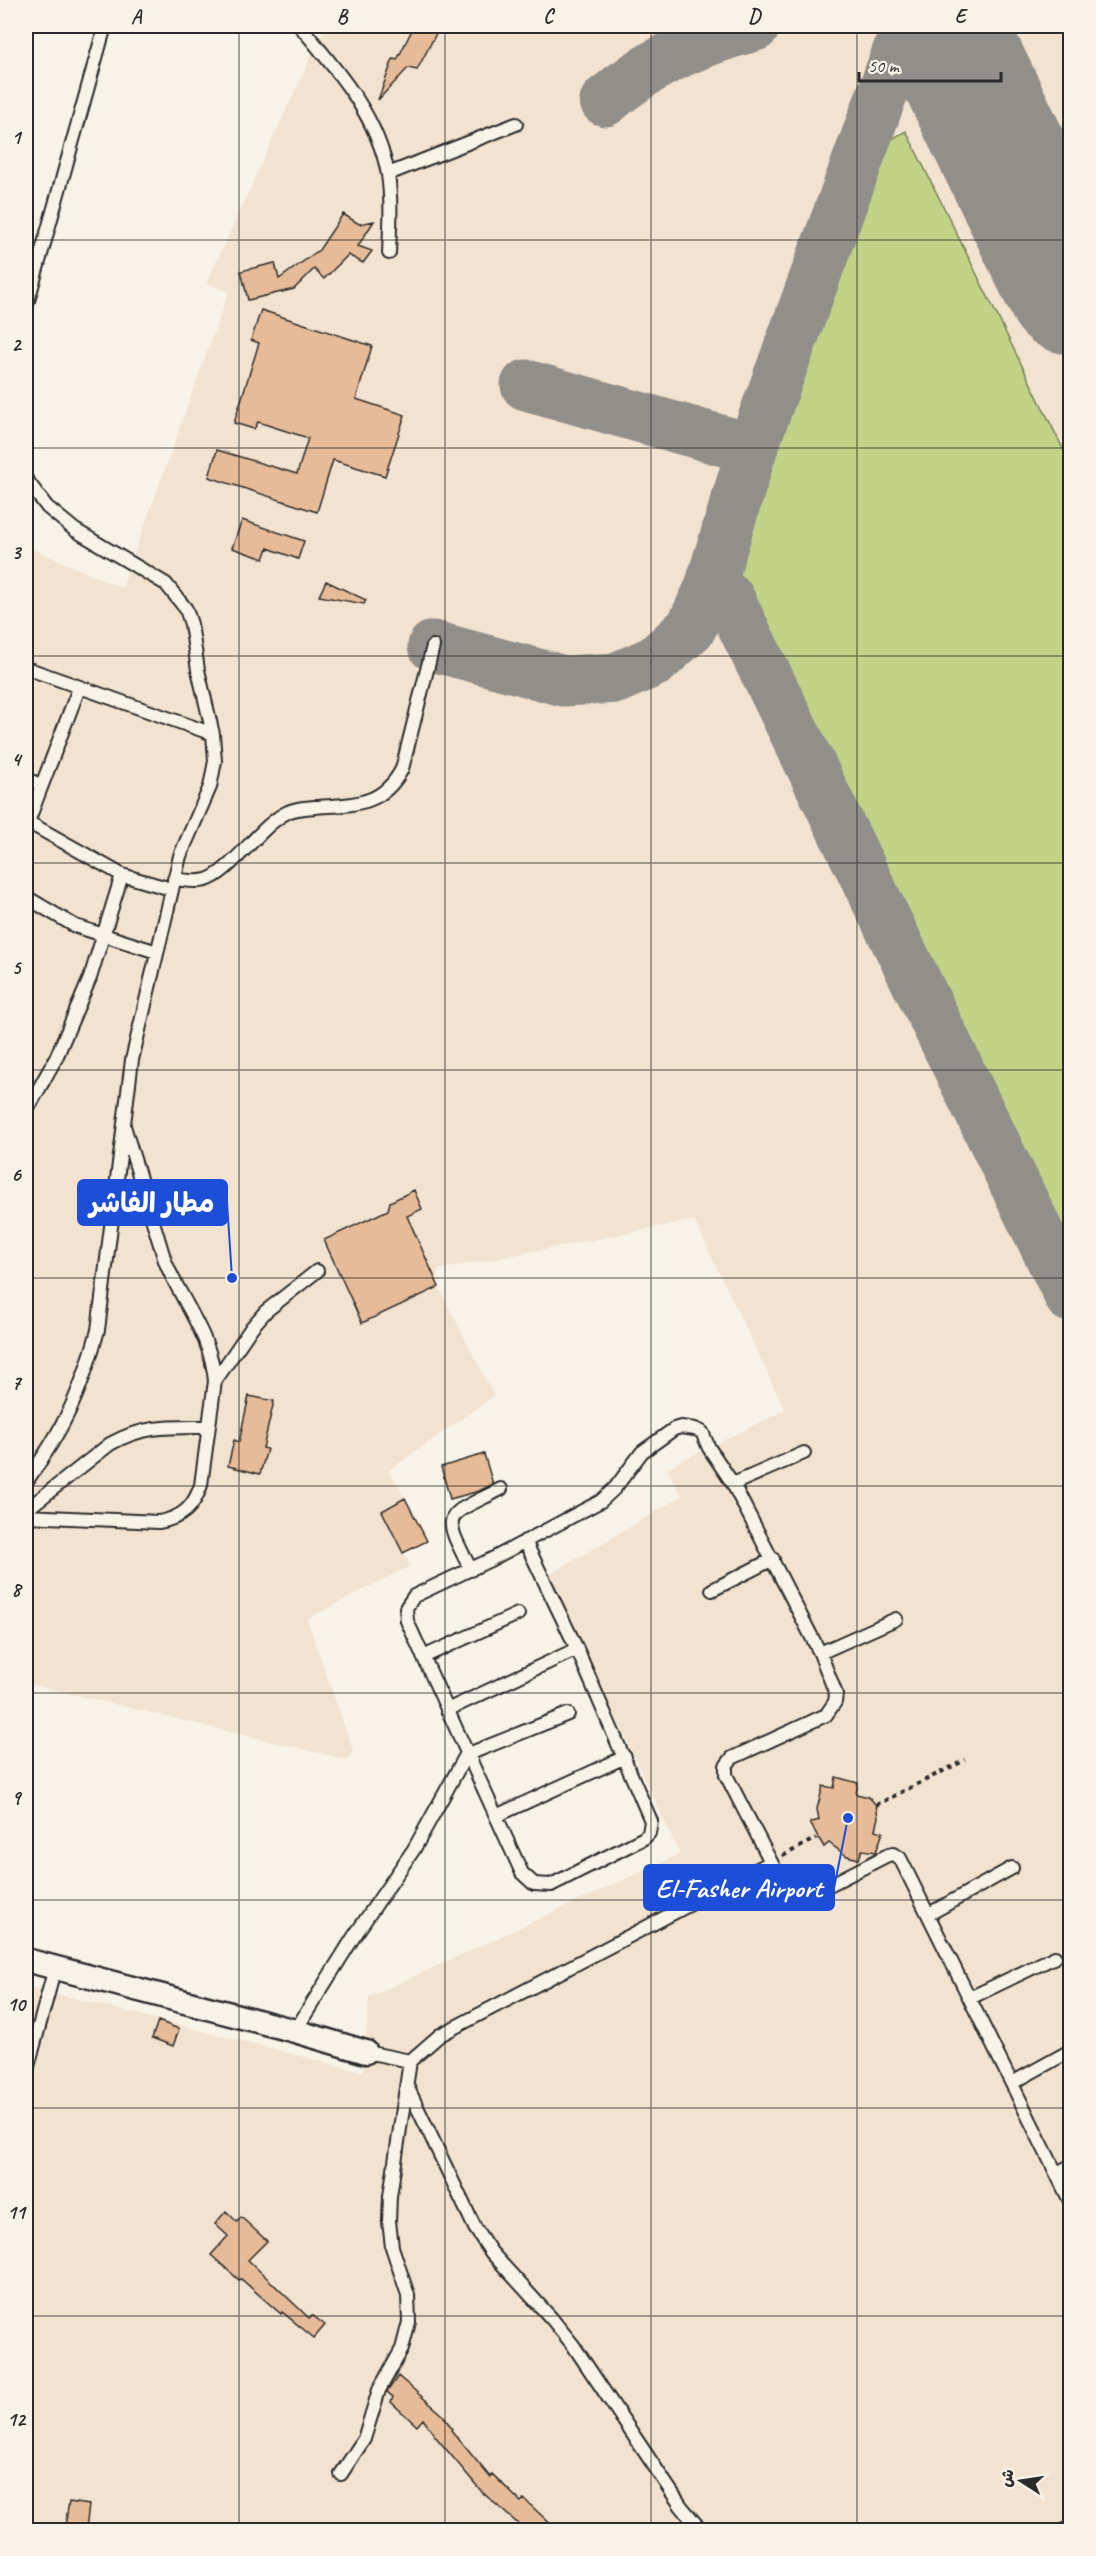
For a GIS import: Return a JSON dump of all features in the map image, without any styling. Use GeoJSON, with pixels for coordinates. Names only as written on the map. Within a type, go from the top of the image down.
{"type":"FeatureCollection","features":[{"type":"Feature","properties":{"kind":"street"},"geometry":{"type":"LineString","coordinates":[[26,1960],[296,2031],[366,2052]]}},
{"type":"Feature","properties":{"kind":"lane"},"geometry":{"type":"LineString","coordinates":[[26,308],[105,26]]}},
{"type":"Feature","properties":{"kind":"lane"},"geometry":{"type":"LineString","coordinates":[[300,26],[362,106],[373,128],[388,174],[391,202],[389,253]]}},
{"type":"Feature","properties":{"kind":"lane"},"geometry":{"type":"LineString","coordinates":[[388,174],[516,124]]}},
{"type":"Feature","properties":{"kind":"lane"},"geometry":{"type":"LineString","coordinates":[[26,479],[47,507],[75,530],[166,584],[177,595],[191,624],[198,670],[213,734],[215,761],[210,787],[180,856],[132,1060],[98,1330],[87,1369],[72,1407],[54,1443],[26,1482]]}},
{"type":"Feature","properties":{"kind":"lane"},"geometry":{"type":"LineString","coordinates":[[79,688],[26,823],[122,875],[173,884],[198,882],[212,878],[272,823],[289,811],[358,804],[373,800],[395,782],[402,769],[433,646]]}},
{"type":"Feature","properties":{"kind":"lane"},"geometry":{"type":"LineString","coordinates":[[26,668],[213,734]]}},
{"type":"Feature","properties":{"kind":"lane"},"geometry":{"type":"LineString","coordinates":[[26,779],[41,785]]}},
{"type":"Feature","properties":{"kind":"lane"},"geometry":{"type":"LineString","coordinates":[[26,1112],[56,1058],[74,1018],[104,935],[122,875]]}},
{"type":"Feature","properties":{"kind":"lane"},"geometry":{"type":"LineString","coordinates":[[26,897],[63,921],[157,952]]}},
{"type":"Feature","properties":{"kind":"lane"},"geometry":{"type":"LineString","coordinates":[[26,1516],[159,1522],[174,1519],[187,1511],[196,1499],[201,1485],[215,1381],[209,1347],[165,1261],[123,1121]]}},
{"type":"Feature","properties":{"kind":"lane"},"geometry":{"type":"LineString","coordinates":[[215,1381],[252,1327],[266,1311],[317,1271]]}},
{"type":"Feature","properties":{"kind":"lane"},"geometry":{"type":"LineString","coordinates":[[26,1510],[110,1444],[124,1437],[153,1428],[208,1427]]}},
{"type":"Feature","properties":{"kind":"lane"},"geometry":{"type":"LineString","coordinates":[[525,1541],[577,1649],[651,1821],[649,1833],[644,1838],[551,1886],[534,1884],[522,1873],[466,1755],[407,1621],[406,1608],[414,1596],[601,1502],[615,1488],[642,1452],[674,1429],[681,1427],[702,1432],[773,1559],[820,1653],[836,1694],[832,1709],[826,1715],[732,1758],[726,1766],[726,1775],[788,1894],[800,1898],[893,1854],[900,1858],[1071,2201]]}},
{"type":"Feature","properties":{"kind":"lane"},"geometry":{"type":"LineString","coordinates":[[733,1484],[804,1453]]}},
{"type":"Feature","properties":{"kind":"lane"},"geometry":{"type":"LineString","coordinates":[[471,1569],[452,1532],[451,1521],[458,1511],[501,1489]]}},
{"type":"Feature","properties":{"kind":"lane"},"geometry":{"type":"LineString","coordinates":[[712,1590],[773,1559]]}},
{"type":"Feature","properties":{"kind":"lane"},"geometry":{"type":"LineString","coordinates":[[423,1657],[518,1614]]}},
{"type":"Feature","properties":{"kind":"lane"},"geometry":{"type":"LineString","coordinates":[[820,1653],[896,1619]]}},
{"type":"Feature","properties":{"kind":"lane"},"geometry":{"type":"LineString","coordinates":[[447,1710],[577,1649]]}},
{"type":"Feature","properties":{"kind":"lane"},"geometry":{"type":"LineString","coordinates":[[296,2031],[354,1938],[414,1849],[466,1755],[568,1714]]}},
{"type":"Feature","properties":{"kind":"lane"},"geometry":{"type":"LineString","coordinates":[[496,1816],[625,1757]]}},
{"type":"Feature","properties":{"kind":"lane"},"geometry":{"type":"LineString","coordinates":[[341,2474],[363,2439],[379,2390],[402,2349],[409,2322],[408,2295],[392,2247],[388,2221],[411,2061],[440,2035],[771,1862]]}},
{"type":"Feature","properties":{"kind":"lane"},"geometry":{"type":"LineString","coordinates":[[928,1914],[1012,1868]]}},
{"type":"Feature","properties":{"kind":"lane"},"geometry":{"type":"LineString","coordinates":[[970,1998],[1055,1957]]}},
{"type":"Feature","properties":{"kind":"lane"},"geometry":{"type":"LineString","coordinates":[[26,2074],[55,1968]]}},
{"type":"Feature","properties":{"kind":"lane"},"geometry":{"type":"LineString","coordinates":[[1012,2083],[1071,2051]]}},
{"type":"Feature","properties":{"kind":"lane"},"geometry":{"type":"LineString","coordinates":[[366,2052],[411,2061]]}},
{"type":"Feature","properties":{"kind":"lane"},"geometry":{"type":"LineString","coordinates":[[407,2086],[475,2228],[491,2252],[573,2345],[681,2506],[701,2530]]}},
{"type":"Feature","properties":{"kind":"lane"},"geometry":{"type":"LineString","coordinates":[[1056,2173],[1071,2166]]}},
{"type":"Feature","properties":{"kind":"lane"},"geometry":{"type":"LineString","coordinates":[[1064,2530],[1071,2529]]}},
{"type":"Feature","properties":{"kind":"path"},"geometry":{"type":"LineString","coordinates":[[876,1805],[965,1760]]}},
{"type":"Feature","properties":{"kind":"path"},"geometry":{"type":"LineString","coordinates":[[771,1862],[816,1838]]}},
{"type":"Feature","properties":{"kind":"shaded area"},"geometry":{"type":"Polygon","coordinates":[[[325,26],[1070,26],[1070,2530],[26,2530],[26,1986],[363,2072],[369,1997],[680,1854],[549,1575],[682,1496],[667,1468],[785,1410],[694,1220],[437,1270],[439,1287],[494,1396],[389,1470],[405,1498],[382,1511],[410,1566],[307,1619],[353,1751],[348,1760],[26,1683],[26,546],[122,588],[229,291],[206,284],[325,26]]]}},
{"type":"Feature","properties":{"kind":"green space"},"geometry":{"type":"Polygon","coordinates":[[[906,131],[1070,463],[1070,1275],[857,831],[782,681],[747,586],[738,571],[738,563],[877,159],[890,140],[906,131]]]}},
{"type":"Feature","properties":{"kind":"building"},"geometry":{"type":"Polygon","coordinates":[[[414,26],[440,26],[417,70],[408,68],[378,100],[393,59],[397,60],[414,26]]]}},
{"type":"Feature","properties":{"kind":"building"},"geometry":{"type":"Polygon","coordinates":[[[343,214],[359,224],[374,221],[358,246],[372,251],[363,263],[348,255],[324,279],[314,269],[294,289],[248,300],[241,271],[275,263],[279,279],[319,250],[343,214]]]}},
{"type":"Feature","properties":{"kind":"building"},"geometry":{"type":"Polygon","coordinates":[[[261,310],[372,346],[356,399],[405,415],[385,476],[333,460],[317,512],[209,477],[217,450],[297,474],[308,438],[258,422],[254,429],[234,423],[259,343],[251,340],[261,310]]]}},
{"type":"Feature","properties":{"kind":"building"},"geometry":{"type":"Polygon","coordinates":[[[242,520],[304,541],[298,559],[268,548],[264,559],[232,548],[242,520]]]}},
{"type":"Feature","properties":{"kind":"building"},"geometry":{"type":"Polygon","coordinates":[[[326,581],[366,600],[364,604],[319,596],[326,581]]]}},
{"type":"Feature","properties":{"kind":"building"},"geometry":{"type":"Polygon","coordinates":[[[414,1190],[422,1209],[407,1216],[439,1287],[362,1323],[324,1240],[388,1210],[390,1202],[414,1190]]]}},
{"type":"Feature","properties":{"kind":"building"},"geometry":{"type":"Polygon","coordinates":[[[249,1396],[274,1401],[263,1448],[267,1449],[260,1474],[228,1466],[234,1440],[239,1442],[249,1396]]]}},
{"type":"Feature","properties":{"kind":"building"},"geometry":{"type":"Polygon","coordinates":[[[484,1454],[493,1484],[479,1491],[450,1499],[441,1467],[484,1454]]]}},
{"type":"Feature","properties":{"kind":"building"},"geometry":{"type":"Polygon","coordinates":[[[405,1498],[427,1541],[403,1553],[382,1511],[405,1498]]]}},
{"type":"Feature","properties":{"kind":"building"},"geometry":{"type":"Polygon","coordinates":[[[836,1777],[858,1783],[856,1794],[869,1797],[876,1805],[878,1817],[875,1830],[883,1832],[876,1852],[862,1850],[859,1859],[847,1856],[829,1843],[824,1847],[810,1823],[819,1820],[817,1809],[823,1786],[834,1788],[836,1777]]]}},
{"type":"Feature","properties":{"kind":"building"},"geometry":{"type":"Polygon","coordinates":[[[158,2021],[179,2029],[173,2046],[152,2038],[158,2021]]]}},
{"type":"Feature","properties":{"kind":"building"},"geometry":{"type":"Polygon","coordinates":[[[226,2211],[237,2222],[241,2217],[267,2241],[248,2260],[309,2318],[312,2315],[325,2325],[314,2338],[282,2312],[281,2314],[211,2255],[228,2236],[215,2224],[226,2211]]]}},
{"type":"Feature","properties":{"kind":"building"},"geometry":{"type":"Polygon","coordinates":[[[398,2376],[443,2415],[451,2430],[490,2477],[492,2474],[521,2502],[524,2499],[557,2530],[525,2530],[482,2492],[423,2419],[417,2426],[391,2402],[393,2397],[387,2392],[398,2376]]]}},
{"type":"Feature","properties":{"kind":"building"},"geometry":{"type":"Polygon","coordinates":[[[69,2502],[89,2505],[86,2529],[65,2526],[69,2502]]]}},
{"type":"Feature","properties":{"kind":"taxiway"},"geometry":{"type":"LineString","coordinates":[[605,101],[640,75],[676,54],[755,26]]}},
{"type":"Feature","properties":{"kind":"taxiway"},"geometry":{"type":"LineString","coordinates":[[752,449],[907,26]]}},
{"type":"Feature","properties":{"kind":"taxiway"},"geometry":{"type":"LineString","coordinates":[[526,385],[752,449],[709,590]]}},
{"type":"Feature","properties":{"kind":"taxiway"},"geometry":{"type":"LineString","coordinates":[[433,646],[564,681],[616,678],[655,661],[691,628],[709,590],[729,598],[1070,1297]]}},
{"type":"Feature","properties":{"kind":"runway"},"geometry":{"type":"LineString","coordinates":[[942,26],[1070,290]]}},
{"type":"Feature","properties":{"kind":"place","name":"مطار الفاشر"},"geometry":{"type":"Point","coordinates":[232,1278]}},
{"type":"Feature","properties":{"kind":"place","name":"El-Fasher Airport"},"geometry":{"type":"Point","coordinates":[848,1818]}}]}
